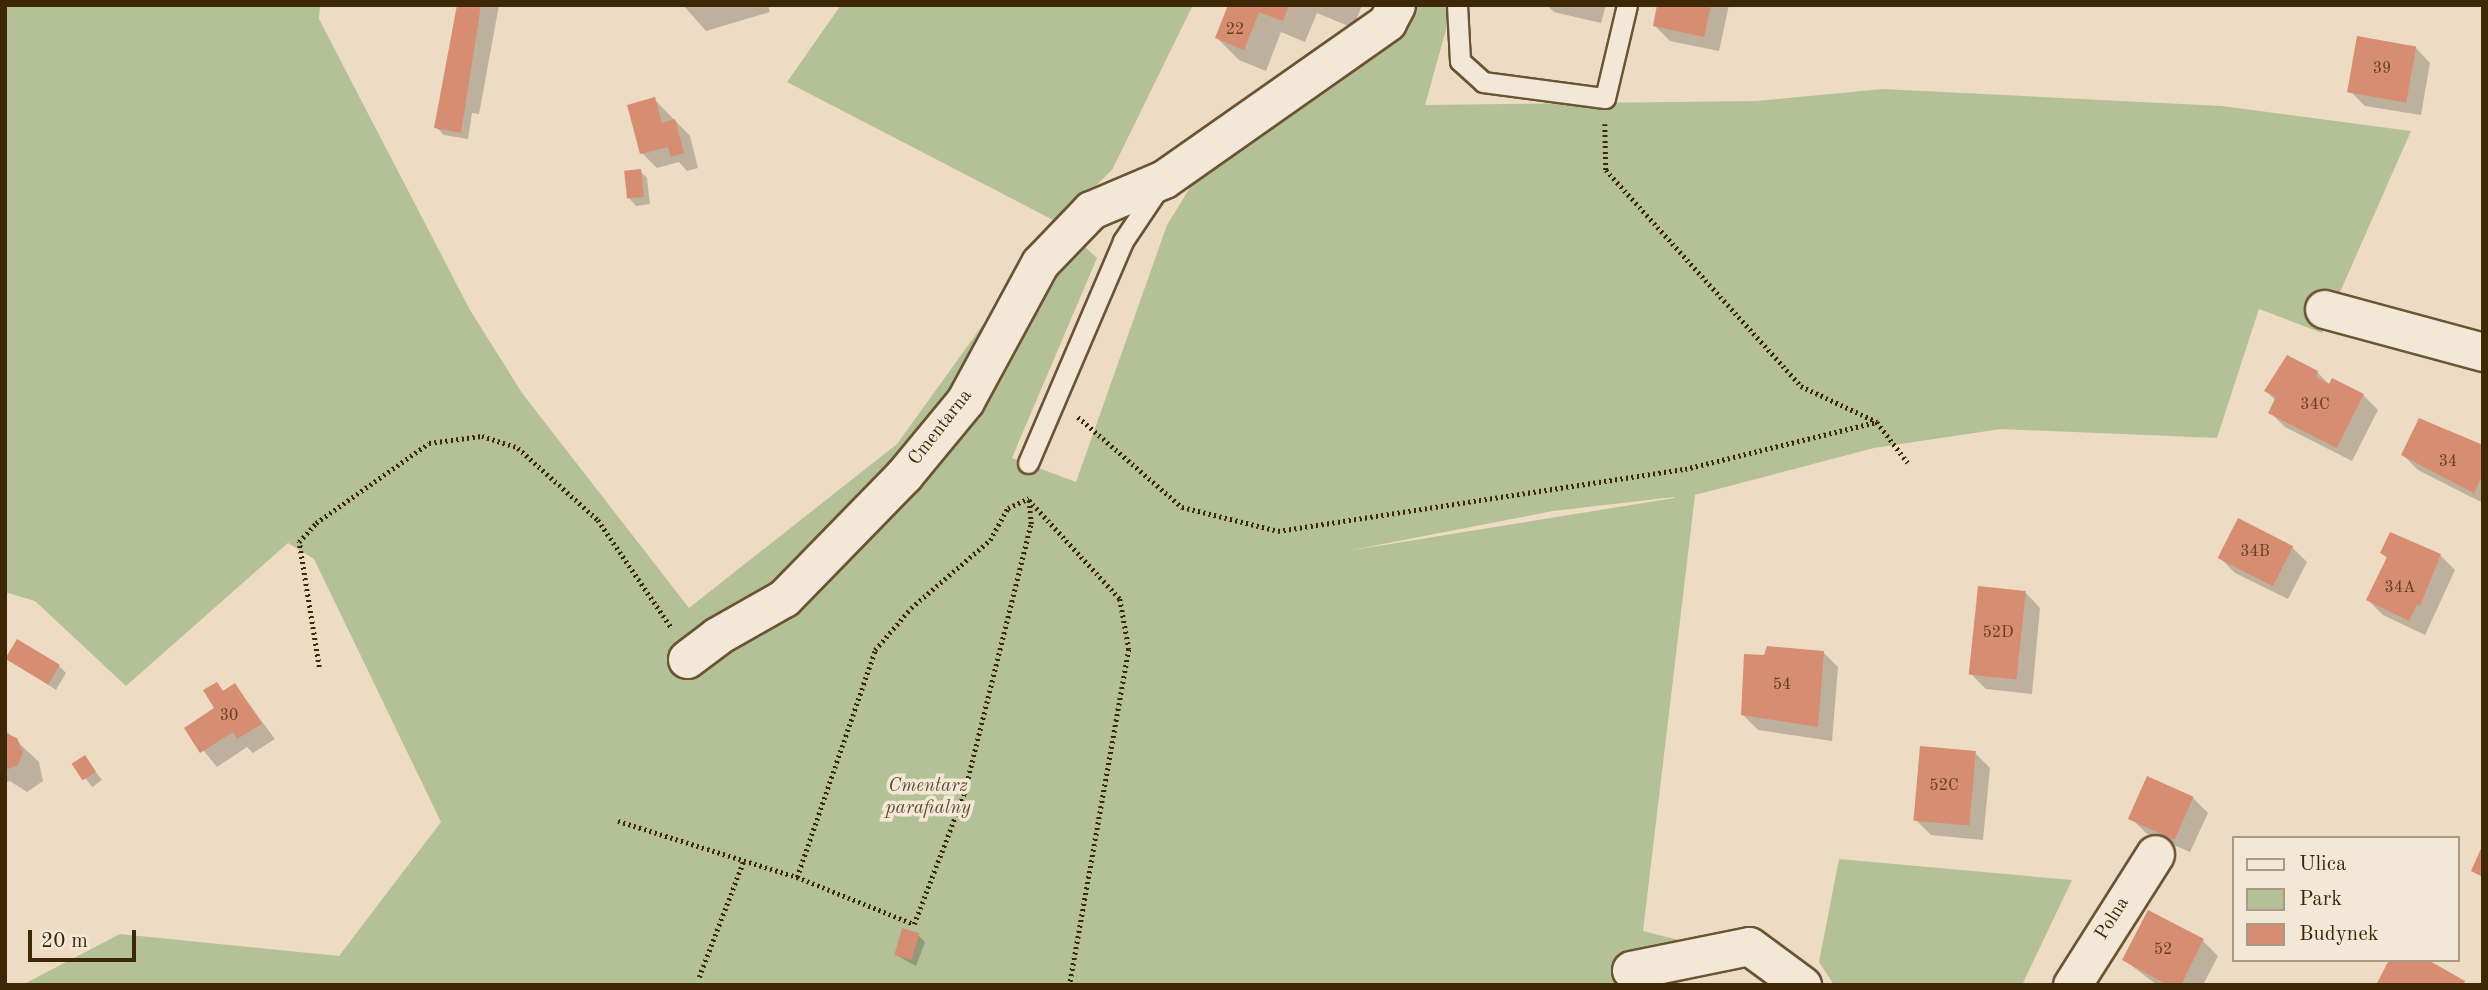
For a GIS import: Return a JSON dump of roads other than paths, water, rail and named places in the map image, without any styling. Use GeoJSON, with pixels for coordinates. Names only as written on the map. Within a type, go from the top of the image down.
{"type":"FeatureCollection","features":[{"type":"Feature","properties":{"kind":"street","name":"Cmentarna"},"geometry":{"type":"LineString","coordinates":[[687,659],[717,636],[784,598],[904,475],[965,401],[1040,263],[1091,209],[1164,179],[1387,22],[1396,5]]}},
{"type":"Feature","properties":{"kind":"street"},"geometry":{"type":"LineString","coordinates":[[2324,309],[2483,352]]}},
{"type":"Feature","properties":{"kind":"street","name":"Polna"},"geometry":{"type":"LineString","coordinates":[[2072,985],[2155,854]]}},
{"type":"Feature","properties":{"kind":"street"},"geometry":{"type":"LineString","coordinates":[[1631,970],[1749,946],[1802,985]]}},
{"type":"Feature","properties":{"kind":"lane"},"geometry":{"type":"LineString","coordinates":[[1457,5],[1460,61],[1483,82],[1605,98],[1626,5]]}},
{"type":"Feature","properties":{"kind":"lane","name":"Cmentarna"},"geometry":{"type":"LineString","coordinates":[[1028,463],[1123,241],[1164,179]]}},
{"type":"Feature","properties":{"kind":"park label","name":"Cmentarz parafialny"},"geometry":{"type":"Point","coordinates":[928,798]}}]}
